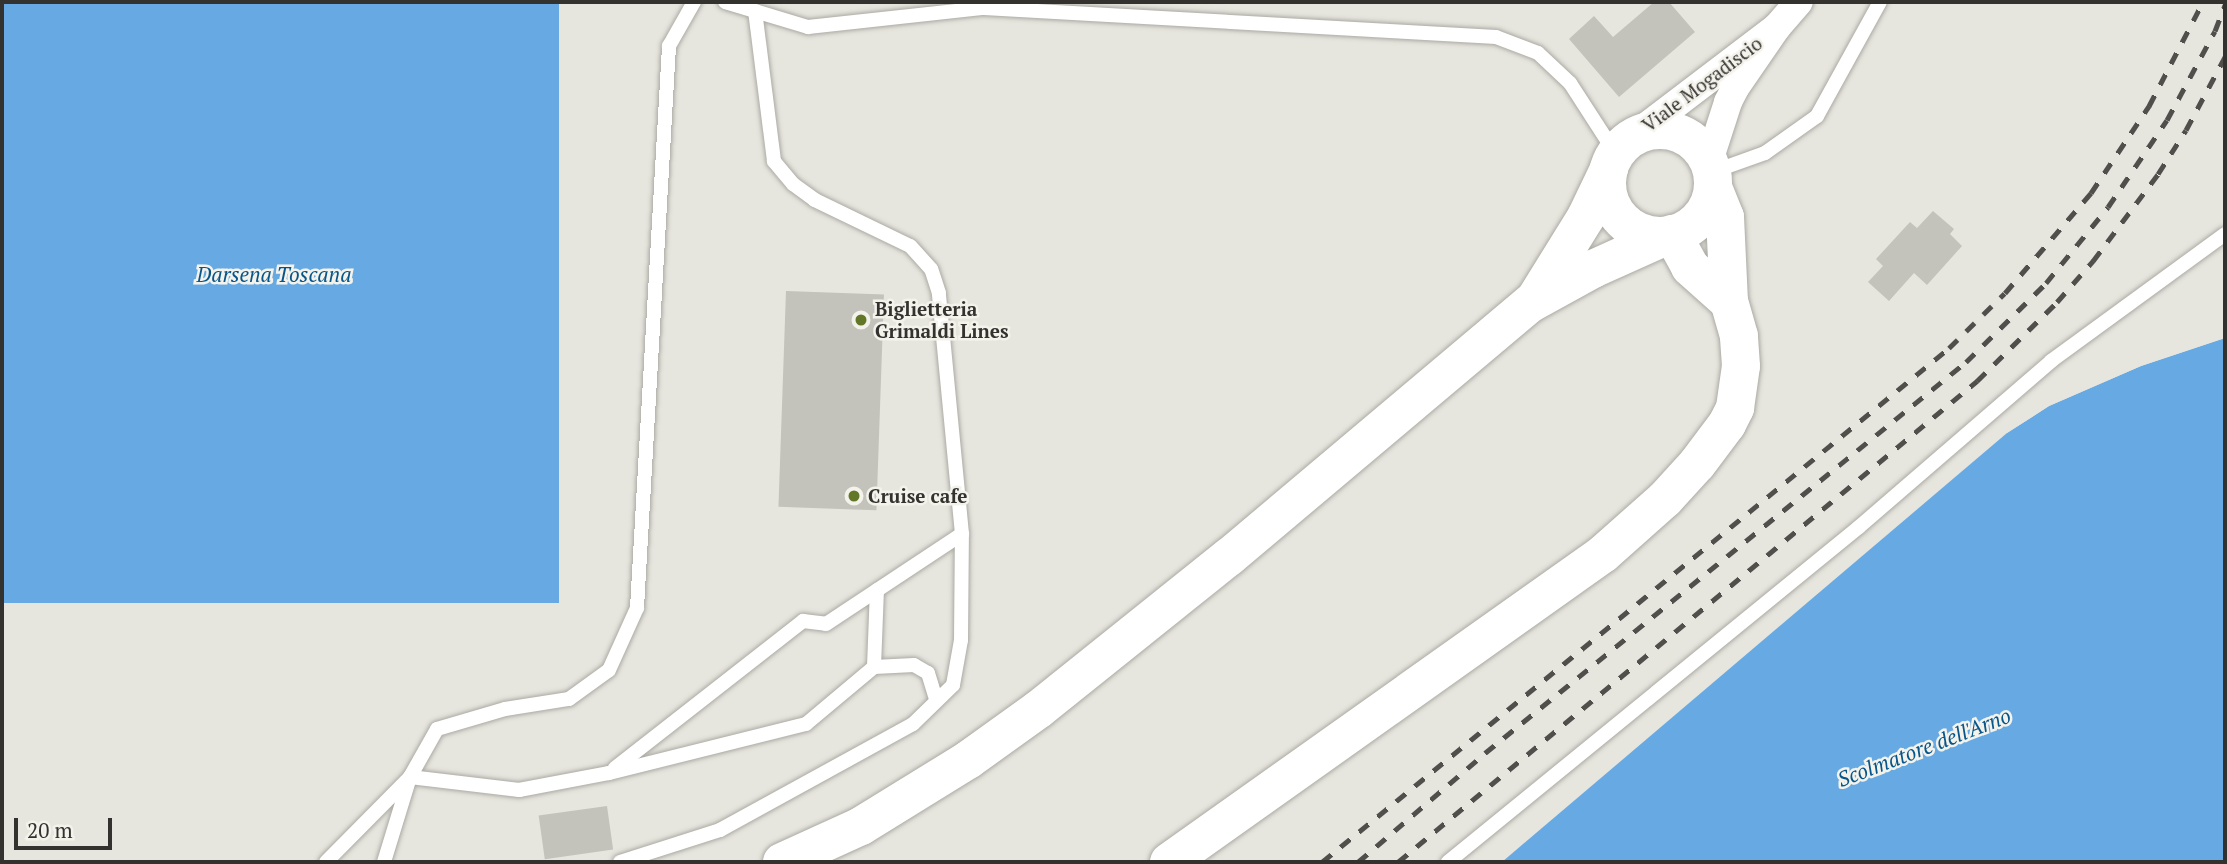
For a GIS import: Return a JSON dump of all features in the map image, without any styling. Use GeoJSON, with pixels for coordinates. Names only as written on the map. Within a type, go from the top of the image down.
{"type":"FeatureCollection","features":[{"type":"Feature","properties":{"kind":"main road","name":"Viale Mogadiscio"},"geometry":{"type":"LineString","coordinates":[[1531,303],[1593,269],[1688,228],[1700,218],[1709,204],[1711,173],[1700,147],[1687,137],[1672,131],[1640,133],[1617,155]]}},
{"type":"Feature","properties":{"kind":"main road"},"geometry":{"type":"LineString","coordinates":[[1617,155],[1607,186],[1611,202],[1620,217],[1633,228],[1649,234],[1669,235],[1690,267],[1729,302]]}},
{"type":"Feature","properties":{"kind":"main road"},"geometry":{"type":"LineString","coordinates":[[782,862],[861,826],[968,761],[1039,709],[1229,556],[1531,303],[1566,253],[1617,155]]}},
{"type":"Feature","properties":{"kind":"main road"},"geometry":{"type":"LineString","coordinates":[[1169,862],[1604,554],[1665,499],[1698,464],[1727,424],[1735,408],[1741,366],[1739,336],[1729,302],[1725,217],[1711,173]]}},
{"type":"Feature","properties":{"kind":"street","name":"Viale Mogadiscio"},"geometry":{"type":"LineString","coordinates":[[1711,173],[1728,102],[1777,27],[1799,2]]}},
{"type":"Feature","properties":{"kind":"street","name":"Viale Mogadiscio"},"geometry":{"type":"LineString","coordinates":[[1617,155],[1777,27]]}},
{"type":"Feature","properties":{"kind":"lane"},"geometry":{"type":"LineString","coordinates":[[384,862],[410,777],[437,729],[505,709],[569,699],[610,670],[637,608],[669,46],[694,2]]}},
{"type":"Feature","properties":{"kind":"lane"},"geometry":{"type":"LineString","coordinates":[[725,2],[808,27],[984,8],[1496,37],[1538,53],[1570,83],[1617,155]]}},
{"type":"Feature","properties":{"kind":"lane"},"geometry":{"type":"LineString","coordinates":[[1711,173],[1765,153],[1817,116],[1880,2]]}},
{"type":"Feature","properties":{"kind":"lane"},"geometry":{"type":"LineString","coordinates":[[620,862],[720,830],[913,724],[953,685],[961,640],[962,534],[939,293],[931,268],[911,246],[815,200],[793,184],[774,161],[755,11]]}},
{"type":"Feature","properties":{"kind":"lane"},"geometry":{"type":"LineString","coordinates":[[1448,862],[1859,527],[2051,361],[2225,234]]}},
{"type":"Feature","properties":{"kind":"lane"},"geometry":{"type":"LineString","coordinates":[[609,773],[803,621],[826,624],[962,534]]}},
{"type":"Feature","properties":{"kind":"lane"},"geometry":{"type":"LineString","coordinates":[[874,667],[877,590]]}},
{"type":"Feature","properties":{"kind":"lane"},"geometry":{"type":"LineString","coordinates":[[410,777],[519,790],[609,773],[806,724],[874,667],[914,665],[928,673],[936,700]]}},
{"type":"Feature","properties":{"kind":"lane"},"geometry":{"type":"LineString","coordinates":[[326,862],[410,777]]}},
{"type":"Feature","properties":{"kind":"water","name":"Darsena Toscana"},"geometry":{"type":"Polygon","coordinates":[[[2,2],[559,2],[559,603],[2,603],[2,2]]]}},
{"type":"Feature","properties":{"kind":"water","name":"Scolmatore dell'Arno"},"geometry":{"type":"Polygon","coordinates":[[[2225,338],[2225,862],[1502,862],[2007,433],[2049,406],[2141,366],[2225,338]]]}},
{"type":"Feature","properties":{"kind":"pier"},"geometry":{"type":"Polygon","coordinates":[[[2225,335],[2225,338],[2141,366],[2049,406],[2007,433],[2006,430],[2047,403],[2140,363],[2225,335]]]}},
{"type":"Feature","properties":{"kind":"building"},"geometry":{"type":"Polygon","coordinates":[[[1654,2],[1669,2],[1695,32],[1619,97],[1569,39],[1594,16],[1613,37],[1654,2]]]}},
{"type":"Feature","properties":{"kind":"building"},"geometry":{"type":"Polygon","coordinates":[[[1933,211],[1954,229],[1950,234],[1962,246],[1927,285],[1914,273],[1889,301],[1868,282],[1883,266],[1876,259],[1910,222],[1917,228],[1933,211]]]}},
{"type":"Feature","properties":{"kind":"building"},"geometry":{"type":"Polygon","coordinates":[[[786,291],[884,294],[876,510],[778,507],[786,291]]]}},
{"type":"Feature","properties":{"kind":"building"},"geometry":{"type":"Polygon","coordinates":[[[607,806],[613,850],[545,859],[539,816],[607,806]]]}},
{"type":"Feature","properties":{"kind":"railway"},"geometry":{"type":"LineString","coordinates":[[1322,862],[1949,348],[2005,293],[2091,193],[2149,106],[2203,2]]}},
{"type":"Feature","properties":{"kind":"railway"},"geometry":{"type":"LineString","coordinates":[[1358,862],[1485,753],[1966,362],[2046,283],[2108,207],[2167,120],[2215,31],[2225,5]]}},
{"type":"Feature","properties":{"kind":"railway"},"geometry":{"type":"LineString","coordinates":[[1398,862],[1977,381],[2057,302],[2093,261],[2158,174],[2186,130],[2225,57]]}},
{"type":"Feature","properties":{"kind":"place","name":"Biglietteria Grimaldi Lines"},"geometry":{"type":"Point","coordinates":[861,320]}},
{"type":"Feature","properties":{"kind":"place","name":"Cruise cafe"},"geometry":{"type":"Point","coordinates":[854,496]}}]}
